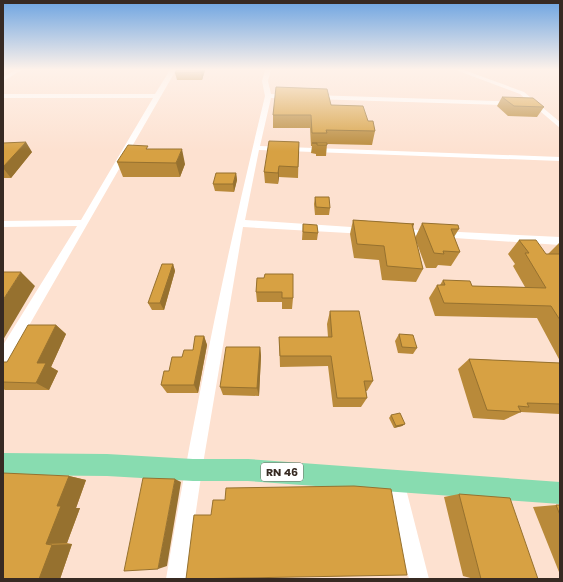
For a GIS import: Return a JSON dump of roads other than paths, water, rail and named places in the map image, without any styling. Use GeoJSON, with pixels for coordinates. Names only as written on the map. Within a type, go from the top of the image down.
{"type":"FeatureCollection","features":[{"type":"Feature","properties":{"kind":"main road","name":"RN 46"},"geometry":{"type":"LineString","coordinates":[[3,464],[107,465],[193,470],[248,470],[560,493]]}},
{"type":"Feature","properties":{"kind":"street"},"geometry":{"type":"LineString","coordinates":[[3,357],[84,223],[128,142],[156,97]]}},
{"type":"Feature","properties":{"kind":"street"},"geometry":{"type":"LineString","coordinates":[[176,579],[193,470],[239,223],[268,97]]}},
{"type":"Feature","properties":{"kind":"street"},"geometry":{"type":"LineString","coordinates":[[312,97],[536,104]]}},
{"type":"Feature","properties":{"kind":"street"},"geometry":{"type":"LineString","coordinates":[[527,97],[560,126]]}},
{"type":"Feature","properties":{"kind":"street"},"geometry":{"type":"LineString","coordinates":[[256,148],[560,158]]}},
{"type":"Feature","properties":{"kind":"street"},"geometry":{"type":"LineString","coordinates":[[3,224],[84,223]]}},
{"type":"Feature","properties":{"kind":"street"},"geometry":{"type":"LineString","coordinates":[[239,223],[560,241]]}},
{"type":"Feature","properties":{"kind":"street"},"geometry":{"type":"LineString","coordinates":[[395,481],[419,579]]}}]}
